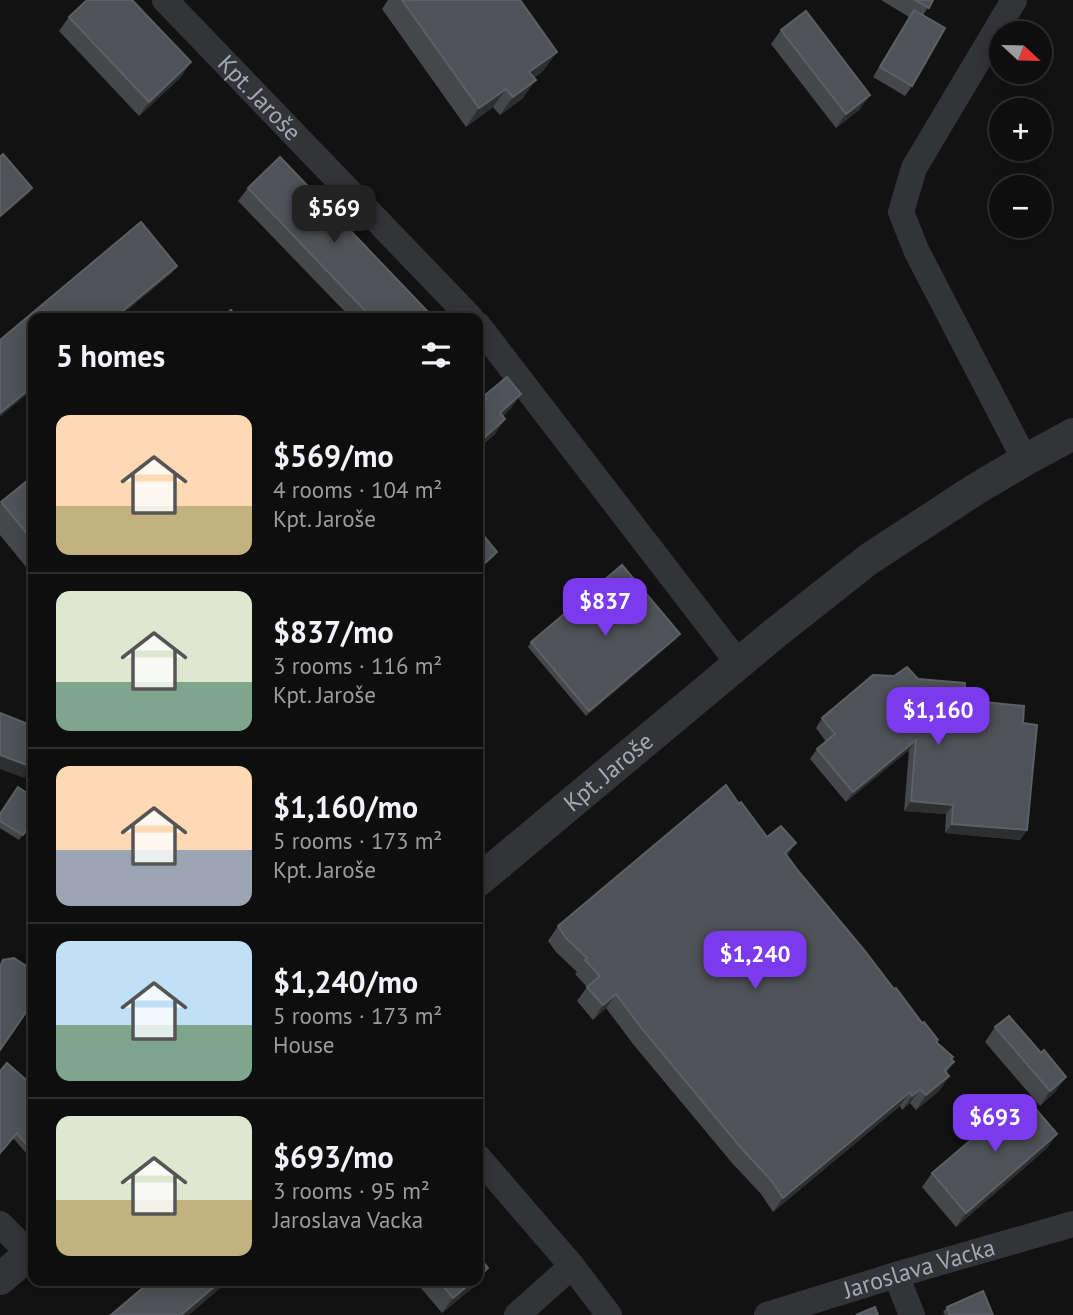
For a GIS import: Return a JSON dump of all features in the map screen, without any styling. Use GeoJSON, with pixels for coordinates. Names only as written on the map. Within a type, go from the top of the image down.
{"type":"FeatureCollection","features":[{"type":"Feature","properties":{"kind":"street","name":"Kpt. Jaroše"},"geometry":{"type":"LineString","coordinates":[[165,0],[466,313]]}},
{"type":"Feature","properties":{"kind":"street"},"geometry":{"type":"LineString","coordinates":[[1014,0],[914,168],[901,212],[917,252],[1025,460]]}},
{"type":"Feature","properties":{"kind":"street"},"geometry":{"type":"LineString","coordinates":[[483,331],[739,664]]}},
{"type":"Feature","properties":{"kind":"street","name":"Kpt. Jaroše"},"geometry":{"type":"LineString","coordinates":[[483,877],[869,559],[976,489],[1073,434]]}},
{"type":"Feature","properties":{"kind":"street"},"geometry":{"type":"LineString","coordinates":[[483,1163],[572,1266],[609,1315]]}},
{"type":"Feature","properties":{"kind":"street"},"geometry":{"type":"LineString","coordinates":[[0,1224],[28,1248]]}},
{"type":"Feature","properties":{"kind":"street","name":"Jaroslava Vacka"},"geometry":{"type":"LineString","coordinates":[[767,1315],[1073,1224]]}},
{"type":"Feature","properties":{"kind":"street"},"geometry":{"type":"LineString","coordinates":[[0,1279],[28,1255]]}},
{"type":"Feature","properties":{"kind":"street"},"geometry":{"type":"LineString","coordinates":[[517,1315],[572,1266]]}},
{"type":"Feature","properties":{"kind":"street"},"geometry":{"type":"LineString","coordinates":[[896,1275],[912,1315]]}},
{"type":"Feature","properties":{"kind":"building"},"geometry":{"type":"Polygon","coordinates":[[[87,0],[132,0],[191,62],[149,102],[69,17],[87,0]]]}},
{"type":"Feature","properties":{"kind":"building"},"geometry":{"type":"Polygon","coordinates":[[[402,0],[520,0],[557,52],[529,72],[536,80],[513,97],[506,89],[479,108],[402,0]]]}},
{"type":"Feature","properties":{"kind":"building"},"geometry":{"type":"Polygon","coordinates":[[[915,0],[933,0],[929,8],[915,0]]]}},
{"type":"Feature","properties":{"kind":"building"},"geometry":{"type":"Polygon","coordinates":[[[914,10],[945,28],[912,86],[880,67],[914,10]]]}},
{"type":"Feature","properties":{"kind":"building"},"geometry":{"type":"Polygon","coordinates":[[[806,11],[870,95],[846,114],[781,30],[806,11]]]}},
{"type":"Feature","properties":{"kind":"building"},"geometry":{"type":"Polygon","coordinates":[[[3,154],[32,188],[0,216],[0,157],[3,154]]]}},
{"type":"Feature","properties":{"kind":"building"},"geometry":{"type":"Polygon","coordinates":[[[280,157],[429,313],[367,313],[248,188],[280,157]]]}},
{"type":"Feature","properties":{"kind":"building"},"geometry":{"type":"Polygon","coordinates":[[[141,222],[177,266],[120,313],[32,313],[141,222]]]}},
{"type":"Feature","properties":{"kind":"building"},"geometry":{"type":"Polygon","coordinates":[[[28,317],[28,390],[0,413],[0,340],[28,317]]]}},
{"type":"Feature","properties":{"kind":"building"},"geometry":{"type":"Polygon","coordinates":[[[507,377],[521,394],[500,413],[505,419],[483,439],[483,403],[487,399],[484,396],[507,377]]]}},
{"type":"Feature","properties":{"kind":"building"},"geometry":{"type":"Polygon","coordinates":[[[28,480],[28,535],[1,502],[28,480]]]}},
{"type":"Feature","properties":{"kind":"building"},"geometry":{"type":"Polygon","coordinates":[[[483,535],[497,552],[483,565],[483,535]]]}},
{"type":"Feature","properties":{"kind":"building"},"geometry":{"type":"Polygon","coordinates":[[[622,565],[680,634],[589,711],[531,642],[622,565]]]}},
{"type":"Feature","properties":{"kind":"building"},"geometry":{"type":"Polygon","coordinates":[[[907,667],[918,679],[965,683],[965,700],[1024,706],[1023,723],[1037,725],[1027,830],[952,824],[953,805],[911,801],[916,740],[853,792],[817,749],[835,734],[822,718],[873,675],[894,676],[907,667]]]}},
{"type":"Feature","properties":{"kind":"building"},"geometry":{"type":"Polygon","coordinates":[[[0,713],[28,724],[28,766],[0,755],[0,713]]]}},
{"type":"Feature","properties":{"kind":"building"},"geometry":{"type":"Polygon","coordinates":[[[726,785],[767,837],[781,826],[796,843],[785,853],[894,989],[896,988],[922,1023],[924,1022],[938,1040],[936,1042],[953,1057],[951,1059],[954,1062],[944,1070],[949,1076],[926,1095],[920,1089],[912,1096],[910,1092],[783,1198],[771,1180],[742,1149],[616,994],[603,1005],[587,987],[600,976],[558,926],[726,785]]]}},
{"type":"Feature","properties":{"kind":"building"},"geometry":{"type":"Polygon","coordinates":[[[18,787],[28,794],[28,828],[23,835],[0,821],[0,814],[18,787]]]}},
{"type":"Feature","properties":{"kind":"building"},"geometry":{"type":"Polygon","coordinates":[[[14,958],[28,967],[28,1009],[0,1050],[0,967],[3,960],[14,958]]]}},
{"type":"Feature","properties":{"kind":"building"},"geometry":{"type":"Polygon","coordinates":[[[1009,1016],[1041,1053],[1044,1050],[1066,1077],[1050,1091],[995,1027],[1009,1016]]]}},
{"type":"Feature","properties":{"kind":"building"},"geometry":{"type":"Polygon","coordinates":[[[7,1063],[28,1082],[28,1146],[17,1133],[0,1153],[0,1071],[7,1063]]]}},
{"type":"Feature","properties":{"kind":"building"},"geometry":{"type":"Polygon","coordinates":[[[1024,1095],[1057,1134],[966,1213],[932,1173],[1024,1095]]]}},
{"type":"Feature","properties":{"kind":"building"},"geometry":{"type":"Polygon","coordinates":[[[145,1286],[215,1286],[181,1315],[111,1315],[145,1286]]]}},
{"type":"Feature","properties":{"kind":"building"},"geometry":{"type":"Polygon","coordinates":[[[443,1286],[467,1286],[453,1298],[443,1286]]]}},
{"type":"Feature","properties":{"kind":"building"},"geometry":{"type":"Polygon","coordinates":[[[983,1291],[993,1315],[950,1315],[947,1307],[983,1291]]]}},
{"type":"Feature","properties":{"kind":"building"},"geometry":{"type":"Polygon","coordinates":[[[875,1307],[878,1315],[856,1315],[875,1307]]]}}]}
